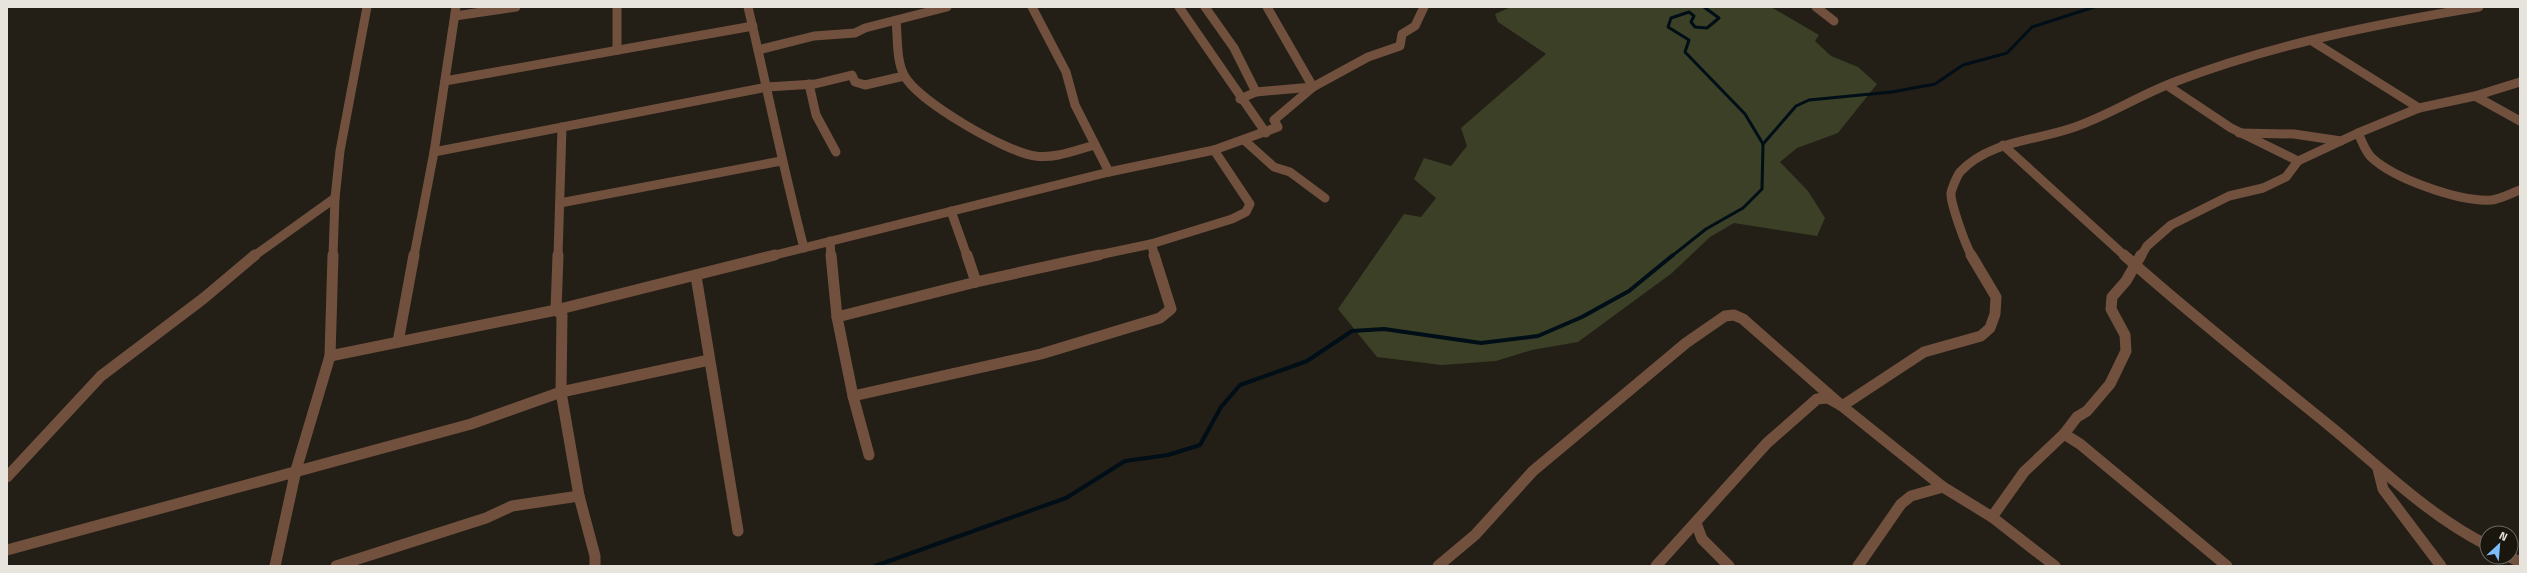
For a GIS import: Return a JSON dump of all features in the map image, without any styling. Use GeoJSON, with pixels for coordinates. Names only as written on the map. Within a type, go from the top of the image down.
{"type":"FeatureCollection","features":[{"type":"Feature","properties":{"kind":"street"},"geometry":{"type":"LineString","coordinates":[[275,566],[296,470],[330,356],[335,198],[340,151],[367,7]]}},
{"type":"Feature","properties":{"kind":"street"},"geometry":{"type":"LineString","coordinates":[[398,342],[434,152],[455,11],[516,7]]}},
{"type":"Feature","properties":{"kind":"street"},"geometry":{"type":"LineString","coordinates":[[617,7],[617,50]]}},
{"type":"Feature","properties":{"kind":"street"},"geometry":{"type":"LineString","coordinates":[[748,7],[767,87],[781,161],[804,248]]}},
{"type":"Feature","properties":{"kind":"street"},"geometry":{"type":"LineString","coordinates":[[758,50],[814,36],[855,33],[864,28],[896,22],[948,7]]}},
{"type":"Feature","properties":{"kind":"street"},"geometry":{"type":"LineString","coordinates":[[1032,7],[1066,72],[1073,100],[1109,172]]}},
{"type":"Feature","properties":{"kind":"street"},"geometry":{"type":"LineString","coordinates":[[1179,7],[1240,99],[1266,133]]}},
{"type":"Feature","properties":{"kind":"street"},"geometry":{"type":"LineString","coordinates":[[1205,7],[1234,48],[1256,92]]}},
{"type":"Feature","properties":{"kind":"street"},"geometry":{"type":"LineString","coordinates":[[1267,7],[1313,87]]}},
{"type":"Feature","properties":{"kind":"street"},"geometry":{"type":"LineString","coordinates":[[330,356],[556,310],[1109,172],[1214,150],[1266,133],[1278,127],[1274,120],[1313,87],[1368,57],[1400,46],[1402,34],[1415,26],[1424,7]]}},
{"type":"Feature","properties":{"kind":"street"},"geometry":{"type":"LineString","coordinates":[[1816,7],[1834,21]]}},
{"type":"Feature","properties":{"kind":"street"},"geometry":{"type":"LineString","coordinates":[[1842,406],[1924,352],[1981,336],[1990,328],[1995,314],[1996,297],[1966,247],[1951,193],[1959,172],[1978,158],[2004,145],[2072,128],[2168,86],[2253,57],[2372,25],[2479,7]]}},
{"type":"Feature","properties":{"kind":"street"},"geometry":{"type":"LineString","coordinates":[[896,22],[904,76],[924,96],[950,115],[1018,151],[1034,156],[1045,156],[1095,145]]}},
{"type":"Feature","properties":{"kind":"street"},"geometry":{"type":"LineString","coordinates":[[445,81],[752,26]]}},
{"type":"Feature","properties":{"kind":"street"},"geometry":{"type":"LineString","coordinates":[[2312,41],[2419,108]]}},
{"type":"Feature","properties":{"kind":"street"},"geometry":{"type":"LineString","coordinates":[[434,152],[767,87],[803,83],[809,84],[852,75],[855,82],[865,85],[904,76]]}},
{"type":"Feature","properties":{"kind":"street"},"geometry":{"type":"LineString","coordinates":[[1992,518],[2024,472],[2064,434],[2077,417],[2087,411],[2110,384],[2126,351],[2125,335],[2111,309],[2112,297],[2147,246],[2171,225],[2229,196],[2263,188],[2286,177],[2298,161],[2358,133],[2419,108],[2475,96],[2519,83]]}},
{"type":"Feature","properties":{"kind":"street"},"geometry":{"type":"LineString","coordinates":[[809,84],[816,115],[836,152]]}},
{"type":"Feature","properties":{"kind":"street"},"geometry":{"type":"LineString","coordinates":[[2168,86],[2203,111],[2239,133],[2268,149],[2298,161]]}},
{"type":"Feature","properties":{"kind":"street"},"geometry":{"type":"LineString","coordinates":[[1240,99],[1256,92],[1313,87]]}},
{"type":"Feature","properties":{"kind":"street"},"geometry":{"type":"LineString","coordinates":[[2475,96],[2520,121]]}},
{"type":"Feature","properties":{"kind":"street"},"geometry":{"type":"LineString","coordinates":[[556,310],[562,127]]}},
{"type":"Feature","properties":{"kind":"street"},"geometry":{"type":"LineString","coordinates":[[2239,133],[2294,134],[2341,141]]}},
{"type":"Feature","properties":{"kind":"street"},"geometry":{"type":"LineString","coordinates":[[2358,133],[2370,157],[2398,176],[2470,198],[2491,200],[2520,190]]}},
{"type":"Feature","properties":{"kind":"street"},"geometry":{"type":"LineString","coordinates":[[1244,140],[1274,167],[1290,172],[1325,198]]}},
{"type":"Feature","properties":{"kind":"street"},"geometry":{"type":"LineString","coordinates":[[2004,145],[2062,200],[2201,323],[2314,414],[2378,469],[2469,536],[2479,541]]}},
{"type":"Feature","properties":{"kind":"street"},"geometry":{"type":"LineString","coordinates":[[837,317],[976,282],[1150,244],[1232,219],[1246,212],[1250,204],[1247,197],[1226,170],[1214,150]]}},
{"type":"Feature","properties":{"kind":"street"},"geometry":{"type":"LineString","coordinates":[[560,204],[781,161]]}},
{"type":"Feature","properties":{"kind":"street"},"geometry":{"type":"LineString","coordinates":[[7,477],[101,376],[122,362],[259,252],[335,198]]}},
{"type":"Feature","properties":{"kind":"street"},"geometry":{"type":"LineString","coordinates":[[951,211],[976,282]]}},
{"type":"Feature","properties":{"kind":"street"},"geometry":{"type":"LineString","coordinates":[[830,241],[837,317],[853,396],[869,454]]}},
{"type":"Feature","properties":{"kind":"street"},"geometry":{"type":"LineString","coordinates":[[853,396],[1041,354],[1160,318],[1171,309],[1150,244]]}},
{"type":"Feature","properties":{"kind":"street"},"geometry":{"type":"LineString","coordinates":[[696,276],[738,531]]}},
{"type":"Feature","properties":{"kind":"street"},"geometry":{"type":"LineString","coordinates":[[556,310],[562,315],[561,392],[579,496],[594,556],[595,566]]}},
{"type":"Feature","properties":{"kind":"street"},"geometry":{"type":"LineString","coordinates":[[1438,566],[1475,535],[1533,471],[1558,448],[1686,343],[1725,316],[1734,315],[1743,318],[1842,406],[1943,487],[1992,518],[2055,566]]}},
{"type":"Feature","properties":{"kind":"street"},"geometry":{"type":"LineString","coordinates":[[7,550],[296,470],[471,424],[561,392],[709,360]]}},
{"type":"Feature","properties":{"kind":"street"},"geometry":{"type":"LineString","coordinates":[[1656,566],[1762,448],[1817,399],[1828,398],[1842,406]]}},
{"type":"Feature","properties":{"kind":"street"},"geometry":{"type":"LineString","coordinates":[[2064,434],[2080,444],[2227,566]]}},
{"type":"Feature","properties":{"kind":"street"},"geometry":{"type":"LineString","coordinates":[[2378,469],[2383,489],[2441,566]]}},
{"type":"Feature","properties":{"kind":"street"},"geometry":{"type":"LineString","coordinates":[[1858,566],[1901,504],[1911,496],[1943,487]]}},
{"type":"Feature","properties":{"kind":"street"},"geometry":{"type":"LineString","coordinates":[[336,566],[486,518],[512,506],[579,496]]}},
{"type":"Feature","properties":{"kind":"street"},"geometry":{"type":"LineString","coordinates":[[1696,523],[1702,539],[1730,566]]}},
{"type":"Feature","properties":{"kind":"street"},"geometry":{"type":"LineString","coordinates":[[1682,537],[1702,539]]}},
{"type":"Feature","properties":{"kind":"green space"},"geometry":{"type":"Polygon","coordinates":[[[1511,7],[1771,7],[1819,35],[1815,41],[1831,56],[1858,67],[1877,84],[1838,133],[1797,148],[1780,162],[1808,191],[1825,218],[1817,236],[1734,223],[1710,237],[1672,273],[1578,342],[1532,350],[1496,361],[1442,365],[1377,357],[1338,309],[1404,214],[1421,217],[1436,198],[1414,179],[1424,158],[1451,166],[1467,146],[1461,128],[1546,54],[1498,22],[1495,14],[1511,7]]]}},
{"type":"Feature","properties":{"kind":"waterway"},"geometry":{"type":"LineString","coordinates":[[1704,7],[1719,18],[1707,28],[1695,27],[1691,22],[1694,16],[1689,12],[1671,18],[1668,27],[1689,40],[1685,52],[1745,114],[1763,144]]}},
{"type":"Feature","properties":{"kind":"waterway"},"geometry":{"type":"LineString","coordinates":[[1763,144],[1796,106],[1809,100],[1892,92],[1935,84],[1963,65],[2007,53],[2032,27],[2094,7]]}},
{"type":"Feature","properties":{"kind":"waterway"},"geometry":{"type":"LineString","coordinates":[[1672,256],[1706,229],[1743,208],[1762,189],[1763,144]]}},
{"type":"Feature","properties":{"kind":"waterway"},"geometry":{"type":"LineString","coordinates":[[875,566],[1066,498],[1125,461],[1168,455],[1200,445],[1221,407],[1240,385],[1307,361],[1352,331],[1384,329],[1481,343],[1538,336],[1582,317],[1629,291],[1673,255]]}}]}
